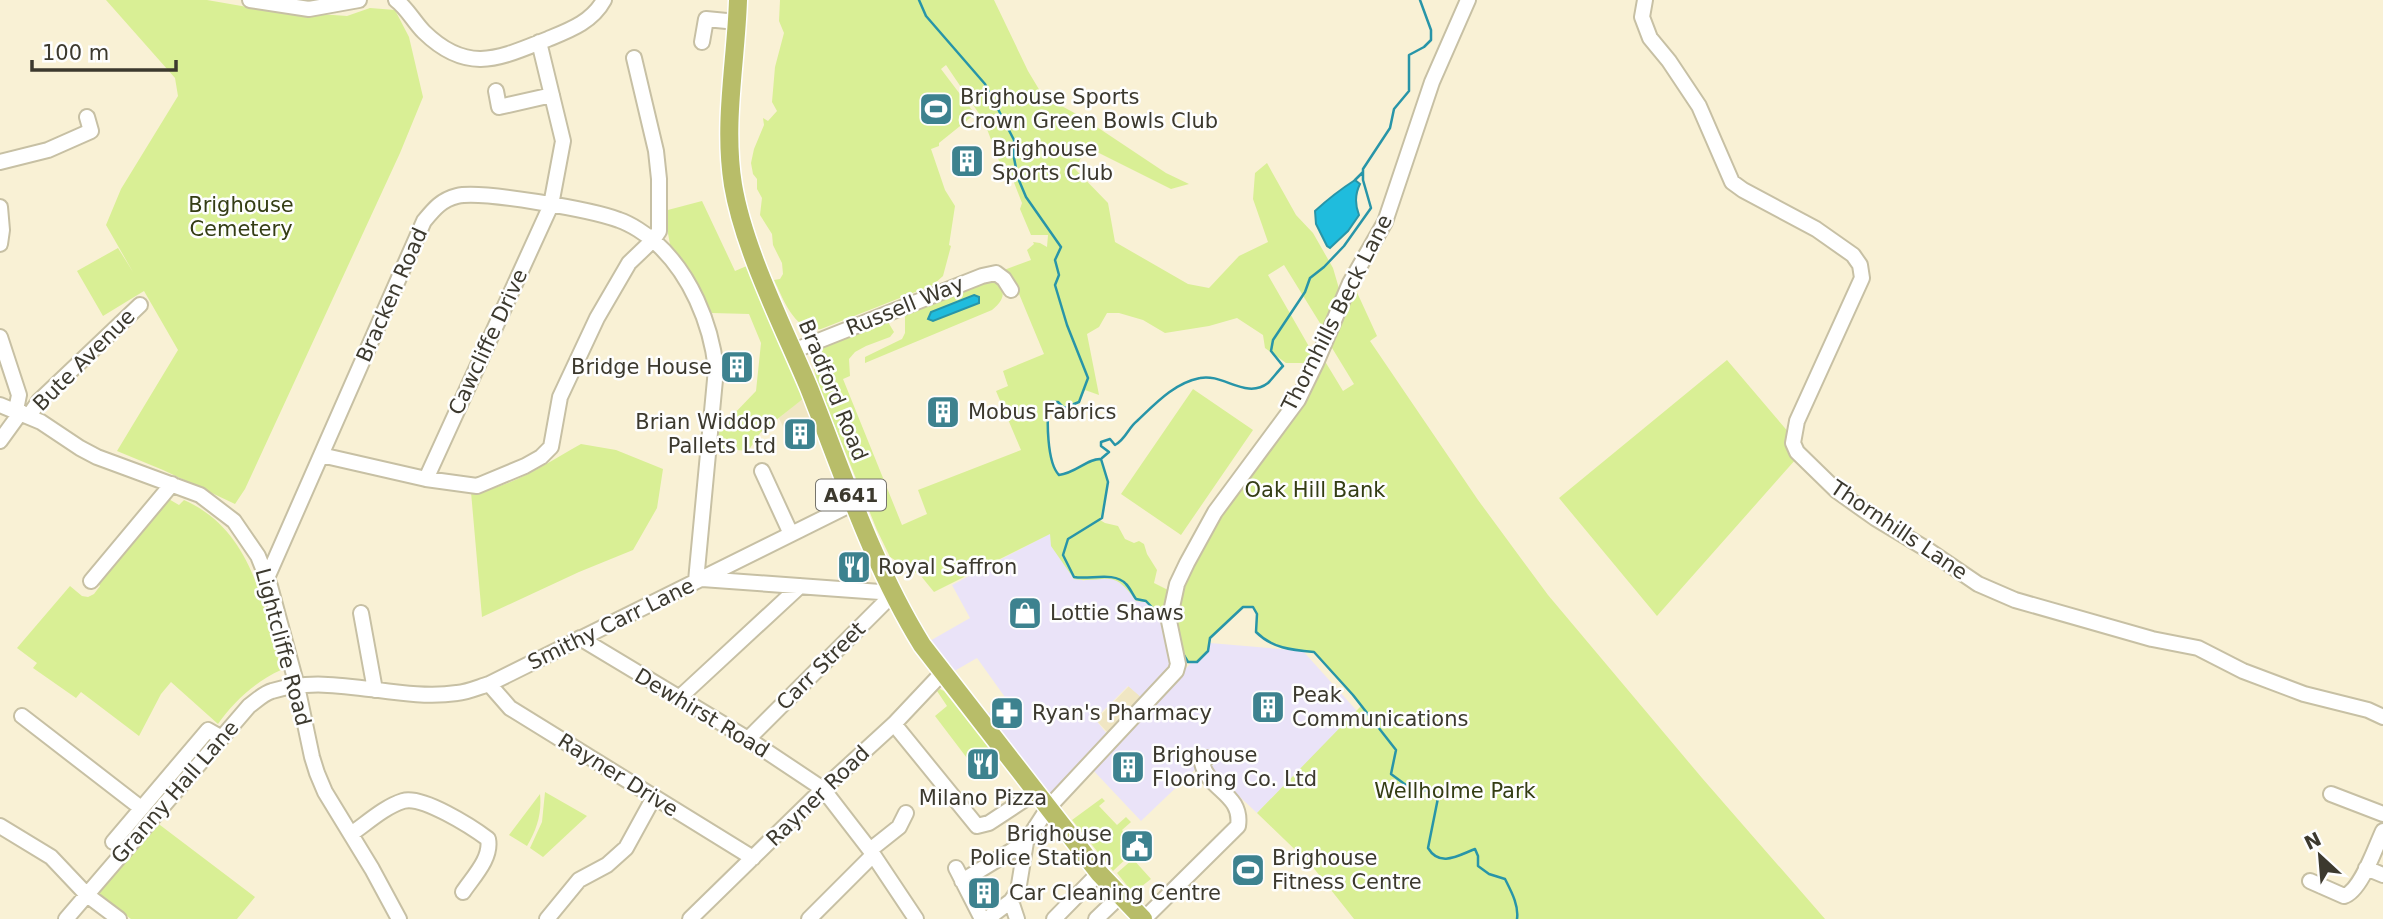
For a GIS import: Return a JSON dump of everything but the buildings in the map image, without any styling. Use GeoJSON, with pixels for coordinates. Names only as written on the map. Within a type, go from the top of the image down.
{"type":"FeatureCollection","features":[{"type":"Feature","properties":{"kind":"main road","name":"Bradford Road"},"geometry":{"type":"LineString","coordinates":[[738,0],[729,101],[733,185],[755,257],[854,503],[894,593],[922,645],[1099,873],[1144,919]]}},
{"type":"Feature","properties":{"kind":"street"},"geometry":{"type":"LineString","coordinates":[[250,0],[328,7],[359,0]]}},
{"type":"Feature","properties":{"kind":"street"},"geometry":{"type":"LineString","coordinates":[[396,0],[436,43],[467,58],[486,60],[503,57],[585,22],[596,13],[604,0]]}},
{"type":"Feature","properties":{"kind":"street","name":"Thornhills Beck Lane"},"geometry":{"type":"LineString","coordinates":[[1048,808],[1176,671],[1178,664],[1169,621],[1177,584],[1186,563],[1215,512],[1298,400],[1350,283],[1385,222],[1432,82],[1468,0]]}},
{"type":"Feature","properties":{"kind":"street","name":"Thornhills Lane"},"geometry":{"type":"LineString","coordinates":[[1645,0],[1642,18],[1650,38],[1699,106],[1732,182],[1816,229],[1853,255],[1860,265],[1862,278],[1797,421],[1793,443],[1803,459],[1837,491],[1865,512],[1978,584],[2027,604],[2152,639],[2198,648],[2243,671],[2304,694],[2368,710],[2383,717]]}},
{"type":"Feature","properties":{"kind":"street"},"geometry":{"type":"LineString","coordinates":[[702,41],[706,19],[737,22]]}},
{"type":"Feature","properties":{"kind":"street","name":"Cawcliffe Drive"},"geometry":{"type":"LineString","coordinates":[[426,479],[551,205],[563,141],[539,42]]}},
{"type":"Feature","properties":{"kind":"street"},"geometry":{"type":"LineString","coordinates":[[321,455],[426,479],[477,486],[505,476],[541,457],[551,447],[560,397],[597,318],[629,263],[659,231],[656,151],[634,58]]}},
{"type":"Feature","properties":{"kind":"street"},"geometry":{"type":"LineString","coordinates":[[496,91],[499,107],[552,95]]}},
{"type":"Feature","properties":{"kind":"street"},"geometry":{"type":"LineString","coordinates":[[0,162],[48,150],[91,131],[87,117]]}},
{"type":"Feature","properties":{"kind":"street","name":"Bracken Road"},"geometry":{"type":"LineString","coordinates":[[267,578],[424,221],[439,203],[457,195],[472,194],[551,205],[621,220],[653,240],[672,259],[689,287],[704,317],[713,345],[716,369],[699,580]]}},
{"type":"Feature","properties":{"kind":"street"},"geometry":{"type":"LineString","coordinates":[[0,207],[0,244]]}},
{"type":"Feature","properties":{"kind":"street","name":"Russell Way"},"geometry":{"type":"LineString","coordinates":[[793,351],[982,276],[996,273],[1011,290]]}},
{"type":"Feature","properties":{"kind":"street","name":"Bute Avenue"},"geometry":{"type":"LineString","coordinates":[[0,441],[22,412],[39,401],[140,305]]}},
{"type":"Feature","properties":{"kind":"street"},"geometry":{"type":"LineString","coordinates":[[0,337],[22,412]]}},
{"type":"Feature","properties":{"kind":"street","name":"Lightcliffe Road"},"geometry":{"type":"LineString","coordinates":[[0,405],[22,412],[97,457],[200,495],[234,522],[258,556],[267,578],[297,685],[317,773],[325,792],[399,919]]}},
{"type":"Feature","properties":{"kind":"street"},"geometry":{"type":"LineString","coordinates":[[762,471],[791,534]]}},
{"type":"Feature","properties":{"kind":"street"},"geometry":{"type":"LineString","coordinates":[[91,581],[173,484]]}},
{"type":"Feature","properties":{"kind":"street"},"geometry":{"type":"LineString","coordinates":[[699,580],[854,503]]}},
{"type":"Feature","properties":{"kind":"street","name":"Smithy Carr Lane"},"geometry":{"type":"LineString","coordinates":[[297,685],[407,693],[457,693],[489,684],[699,580],[894,593]]}},
{"type":"Feature","properties":{"kind":"street"},"geometry":{"type":"LineString","coordinates":[[679,698],[800,586]]}},
{"type":"Feature","properties":{"kind":"street","name":"Carr Street"},"geometry":{"type":"LineString","coordinates":[[748,739],[894,593]]}},
{"type":"Feature","properties":{"kind":"street"},"geometry":{"type":"LineString","coordinates":[[361,612],[374,690]]}},
{"type":"Feature","properties":{"kind":"street","name":"Dewhirst Road"},"geometry":{"type":"LineString","coordinates":[[580,638],[748,739],[824,789],[872,853],[912,918]]}},
{"type":"Feature","properties":{"kind":"street","name":"Rayner Road"},"geometry":{"type":"LineString","coordinates":[[690,919],[894,724],[944,671]]}},
{"type":"Feature","properties":{"kind":"street","name":"Rayner Drive"},"geometry":{"type":"LineString","coordinates":[[489,684],[510,708],[753,858]]}},
{"type":"Feature","properties":{"kind":"street","name":"Granny Hall Lane"},"geometry":{"type":"LineString","coordinates":[[66,919],[249,706],[269,691],[297,685]]}},
{"type":"Feature","properties":{"kind":"street"},"geometry":{"type":"LineString","coordinates":[[22,716],[141,808]]}},
{"type":"Feature","properties":{"kind":"street"},"geometry":{"type":"LineString","coordinates":[[894,724],[977,826],[989,823],[1036,792]]}},
{"type":"Feature","properties":{"kind":"street"},"geometry":{"type":"LineString","coordinates":[[113,842],[208,730],[222,738]]}},
{"type":"Feature","properties":{"kind":"street"},"geometry":{"type":"LineString","coordinates":[[1144,919],[1238,826],[1240,815],[1236,805],[1204,772],[1202,763],[1207,758]]}},
{"type":"Feature","properties":{"kind":"street"},"geometry":{"type":"LineString","coordinates":[[2331,794],[2383,814]]}},
{"type":"Feature","properties":{"kind":"street"},"geometry":{"type":"LineString","coordinates":[[547,919],[579,880],[607,865],[626,848],[654,797]]}},
{"type":"Feature","properties":{"kind":"street"},"geometry":{"type":"LineString","coordinates":[[351,834],[404,800],[417,800],[430,805],[488,839],[487,857],[464,892]]}},
{"type":"Feature","properties":{"kind":"street"},"geometry":{"type":"LineString","coordinates":[[1026,842],[959,875],[985,919],[1011,901],[1018,891],[1026,842],[1048,808]]}},
{"type":"Feature","properties":{"kind":"street"},"geometry":{"type":"LineString","coordinates":[[809,919],[899,827],[906,813]]}},
{"type":"Feature","properties":{"kind":"street"},"geometry":{"type":"LineString","coordinates":[[0,826],[51,857],[87,895],[119,919]]}},
{"type":"Feature","properties":{"kind":"street"},"geometry":{"type":"LineString","coordinates":[[2310,881],[2344,896],[2349,895],[2357,887],[2383,831]]}},
{"type":"Feature","properties":{"kind":"street"},"geometry":{"type":"LineString","coordinates":[[2366,868],[2383,875]]}},
{"type":"Feature","properties":{"kind":"street"},"geometry":{"type":"LineString","coordinates":[[1054,919],[1099,873]]}},
{"type":"Feature","properties":{"kind":"street"},"geometry":{"type":"LineString","coordinates":[[1096,919],[1119,896]]}},
{"type":"Feature","properties":{"kind":"street"},"geometry":{"type":"LineString","coordinates":[[1011,901],[1017,919]]}},
{"type":"Feature","properties":{"kind":"shaded area"},"geometry":{"type":"Polygon","coordinates":[[[804,397],[817,434],[791,444],[779,418],[804,397]]]}},
{"type":"Feature","properties":{"kind":"shaded area"},"geometry":{"type":"Polygon","coordinates":[[[1051,533],[1083,581],[1091,578],[1114,579],[1125,584],[1136,601],[1145,602],[1158,614],[1167,628],[1175,662],[1142,698],[1128,686],[1095,719],[1107,734],[1076,774],[1045,802],[982,718],[1007,700],[977,658],[951,673],[928,642],[970,618],[952,585],[1051,533]]]}},
{"type":"Feature","properties":{"kind":"shaded area"},"geometry":{"type":"Polygon","coordinates":[[[1210,643],[1303,651],[1357,711],[1257,813],[1208,767],[1207,758],[1141,821],[1091,768],[1210,643]]]}},
{"type":"Feature","properties":{"kind":"shaded area"},"geometry":{"type":"Polygon","coordinates":[[[1129,686],[1142,698],[1108,733],[1096,720],[1129,686]]]}},
{"type":"Feature","properties":{"kind":"green space","name":"Brighouse Cemetery"},"geometry":{"type":"Polygon","coordinates":[[[106,0],[207,0],[264,10],[347,16],[370,8],[395,10],[409,37],[423,97],[400,153],[245,489],[235,504],[117,451],[178,350],[144,291],[103,316],[77,271],[118,248],[133,272],[106,225],[121,189],[178,96],[175,78],[106,0]]]}},
{"type":"Feature","properties":{"kind":"green space"},"geometry":{"type":"Polygon","coordinates":[[[780,0],[994,0],[1043,96],[1082,117],[1166,173],[1189,184],[1171,189],[1087,147],[1075,169],[1108,203],[1115,242],[1188,284],[1209,288],[1239,256],[1268,242],[1253,199],[1255,173],[1267,163],[1296,215],[1313,233],[1333,268],[1340,292],[1323,328],[1284,265],[1268,275],[1315,357],[1311,363],[1286,363],[1265,348],[1263,335],[1237,318],[1209,326],[1165,333],[1143,320],[1119,313],[1107,313],[1099,327],[1087,334],[1099,395],[1085,390],[1079,402],[1064,408],[1058,402],[1050,402],[1048,440],[1055,469],[1059,475],[1065,474],[1101,459],[1108,482],[1100,520],[1118,526],[1125,539],[1144,544],[1157,570],[1154,583],[1170,591],[1161,613],[1158,614],[1145,602],[1136,601],[1128,590],[1114,580],[1074,579],[1051,546],[1050,534],[934,592],[921,576],[890,557],[818,385],[814,369],[816,351],[888,322],[894,332],[890,337],[855,352],[849,359],[850,376],[843,379],[902,525],[927,514],[918,490],[1021,450],[996,391],[1008,386],[1003,371],[1044,354],[1017,289],[1004,270],[1031,260],[1027,250],[1033,242],[1047,247],[1048,235],[1031,235],[1020,209],[1022,203],[1013,180],[1005,177],[984,121],[946,65],[941,69],[975,114],[939,143],[939,146],[931,149],[945,190],[955,206],[951,246],[943,276],[933,285],[821,329],[812,329],[797,320],[774,280],[780,279],[783,274],[782,263],[773,245],[772,234],[760,215],[762,198],[751,163],[764,125],[763,118],[768,121],[777,111],[772,102],[775,67],[784,33],[779,21],[780,0]]]}},
{"type":"Feature","properties":{"kind":"green space"},"geometry":{"type":"Polygon","coordinates":[[[702,201],[735,271],[749,265],[804,398],[761,432],[748,451],[713,448],[716,421],[732,416],[756,391],[761,343],[749,314],[712,313],[691,276],[671,250],[664,211],[702,201]]]}},
{"type":"Feature","properties":{"kind":"green space"},"geometry":{"type":"Polygon","coordinates":[[[989,280],[997,281],[1003,293],[1001,300],[992,310],[865,363],[865,357],[902,339],[905,333],[905,314],[989,280]]]}},
{"type":"Feature","properties":{"kind":"green space","name":"Wellholme Park"},"geometry":{"type":"Polygon","coordinates":[[[1355,288],[1377,336],[1370,341],[1478,500],[1548,595],[1825,919],[1354,919],[1312,866],[1257,813],[1361,706],[1314,652],[1275,645],[1256,632],[1257,614],[1253,607],[1243,607],[1210,638],[1208,651],[1197,662],[1188,662],[1172,633],[1175,599],[1222,508],[1323,358],[1343,391],[1354,384],[1329,343],[1355,288]]]}},
{"type":"Feature","properties":{"kind":"green space"},"geometry":{"type":"Polygon","coordinates":[[[1727,360],[1790,434],[1796,459],[1657,616],[1559,498],[1727,360]]]}},
{"type":"Feature","properties":{"kind":"green space"},"geometry":{"type":"Polygon","coordinates":[[[1193,389],[1253,430],[1181,535],[1121,494],[1193,389]]]}},
{"type":"Feature","properties":{"kind":"green space"},"geometry":{"type":"Polygon","coordinates":[[[581,444],[616,450],[663,469],[657,508],[633,550],[482,617],[471,492],[514,481],[581,444]]]}},
{"type":"Feature","properties":{"kind":"green space"},"geometry":{"type":"Polygon","coordinates":[[[167,498],[179,505],[184,500],[207,513],[225,530],[240,550],[261,596],[281,670],[246,693],[218,724],[171,682],[161,694],[139,736],[81,692],[76,698],[33,668],[37,663],[17,648],[70,586],[82,596],[94,594],[100,586],[96,581],[167,498]]]}},
{"type":"Feature","properties":{"kind":"green space"},"geometry":{"type":"Polygon","coordinates":[[[940,689],[992,752],[973,766],[935,716],[947,706],[937,691],[940,689]]]}},
{"type":"Feature","properties":{"kind":"green space"},"geometry":{"type":"Polygon","coordinates":[[[545,792],[587,816],[543,857],[530,848],[542,822],[545,792]]]}},
{"type":"Feature","properties":{"kind":"green space"},"geometry":{"type":"Polygon","coordinates":[[[540,794],[538,821],[527,846],[509,835],[540,794]]]}},
{"type":"Feature","properties":{"kind":"green space"},"geometry":{"type":"Polygon","coordinates":[[[1102,798],[1105,801],[1099,806],[1117,825],[1126,817],[1131,822],[1122,830],[1127,837],[1120,844],[1130,855],[1113,871],[1072,820],[1102,798]]]}},
{"type":"Feature","properties":{"kind":"green space"},"geometry":{"type":"Polygon","coordinates":[[[156,822],[255,897],[237,919],[131,919],[96,894],[156,822]]]}},
{"type":"Feature","properties":{"kind":"green space"},"geometry":{"type":"Polygon","coordinates":[[[1133,859],[1151,879],[1133,893],[1117,873],[1133,859]]]}},
{"type":"Feature","properties":{"kind":"water"},"geometry":{"type":"Polygon","coordinates":[[[1355,180],[1360,184],[1356,200],[1359,215],[1348,231],[1330,248],[1316,224],[1315,211],[1355,180]]]}},
{"type":"Feature","properties":{"kind":"water"},"geometry":{"type":"Polygon","coordinates":[[[974,295],[979,297],[979,303],[933,321],[928,319],[931,312],[974,295]]]}},
{"type":"Feature","properties":{"kind":"waterway"},"geometry":{"type":"LineString","coordinates":[[919,0],[926,16],[985,84],[1014,140],[1018,178],[1026,197],[1061,247],[1055,260],[1059,275],[1055,285],[1088,378],[1079,402],[1064,408],[1058,402],[1050,402],[1050,451],[1059,475],[1101,459],[1108,482],[1102,518],[1068,539],[1063,555],[1074,577],[1108,577],[1121,580],[1136,599],[1146,601],[1163,619]]}},
{"type":"Feature","properties":{"kind":"waterway"},"geometry":{"type":"LineString","coordinates":[[1102,458],[1109,452],[1101,446],[1101,442],[1110,439],[1115,445],[1119,443],[1151,408],[1182,384],[1209,377],[1251,389],[1268,383],[1283,366],[1271,351],[1273,340],[1305,292],[1310,278],[1344,246],[1371,208],[1363,180],[1363,169],[1390,128],[1394,109],[1409,91],[1409,55],[1431,40],[1431,30],[1420,0]]}},
{"type":"Feature","properties":{"kind":"waterway"},"geometry":{"type":"LineString","coordinates":[[1355,180],[1363,172]]}},
{"type":"Feature","properties":{"kind":"waterway"},"geometry":{"type":"LineString","coordinates":[[1182,652],[1188,662],[1197,662],[1208,651],[1210,638],[1243,607],[1253,607],[1257,614],[1256,632],[1269,642],[1290,649],[1314,652],[1353,695],[1396,750],[1391,774],[1414,791],[1432,790],[1438,798],[1428,848],[1433,854],[1444,859],[1475,849],[1478,866],[1489,874],[1505,879],[1516,903],[1517,919]]}},
{"type":"Feature","properties":{"kind":"place","name":"Brighouse Sports Crown Green Bowls Club"},"geometry":{"type":"Point","coordinates":[936,109]}},
{"type":"Feature","properties":{"kind":"place","name":"Brighouse Sports Club"},"geometry":{"type":"Point","coordinates":[967,161]}},
{"type":"Feature","properties":{"kind":"place","name":"Bridge House"},"geometry":{"type":"Point","coordinates":[737,367]}},
{"type":"Feature","properties":{"kind":"place","name":"Mobus Fabrics"},"geometry":{"type":"Point","coordinates":[943,412]}},
{"type":"Feature","properties":{"kind":"place","name":"Brian Widdop Pallets Ltd"},"geometry":{"type":"Point","coordinates":[800,434]}},
{"type":"Feature","properties":{"kind":"place","name":"Royal Saffron"},"geometry":{"type":"Point","coordinates":[854,567]}},
{"type":"Feature","properties":{"kind":"place","name":"Lottie Shaws"},"geometry":{"type":"Point","coordinates":[1025,613]}},
{"type":"Feature","properties":{"kind":"place","name":"Peak Communications"},"geometry":{"type":"Point","coordinates":[1268,707]}},
{"type":"Feature","properties":{"kind":"place","name":"Ryan's Pharmacy"},"geometry":{"type":"Point","coordinates":[1007,713]}},
{"type":"Feature","properties":{"kind":"place","name":"Milano Pizza"},"geometry":{"type":"Point","coordinates":[983,764]}},
{"type":"Feature","properties":{"kind":"place","name":"Brighouse Flooring Co. Ltd"},"geometry":{"type":"Point","coordinates":[1128,767]}},
{"type":"Feature","properties":{"kind":"place","name":"Brighouse Police Station"},"geometry":{"type":"Point","coordinates":[1137,846]}},
{"type":"Feature","properties":{"kind":"place","name":"Brighouse Fitness Centre"},"geometry":{"type":"Point","coordinates":[1248,870]}},
{"type":"Feature","properties":{"kind":"place","name":"Car Cleaning Centre"},"geometry":{"type":"Point","coordinates":[984,893]}},
{"type":"Feature","properties":{"kind":"park label","name":"Oak Hill Bank"},"geometry":{"type":"Point","coordinates":[1315,490]}}]}
